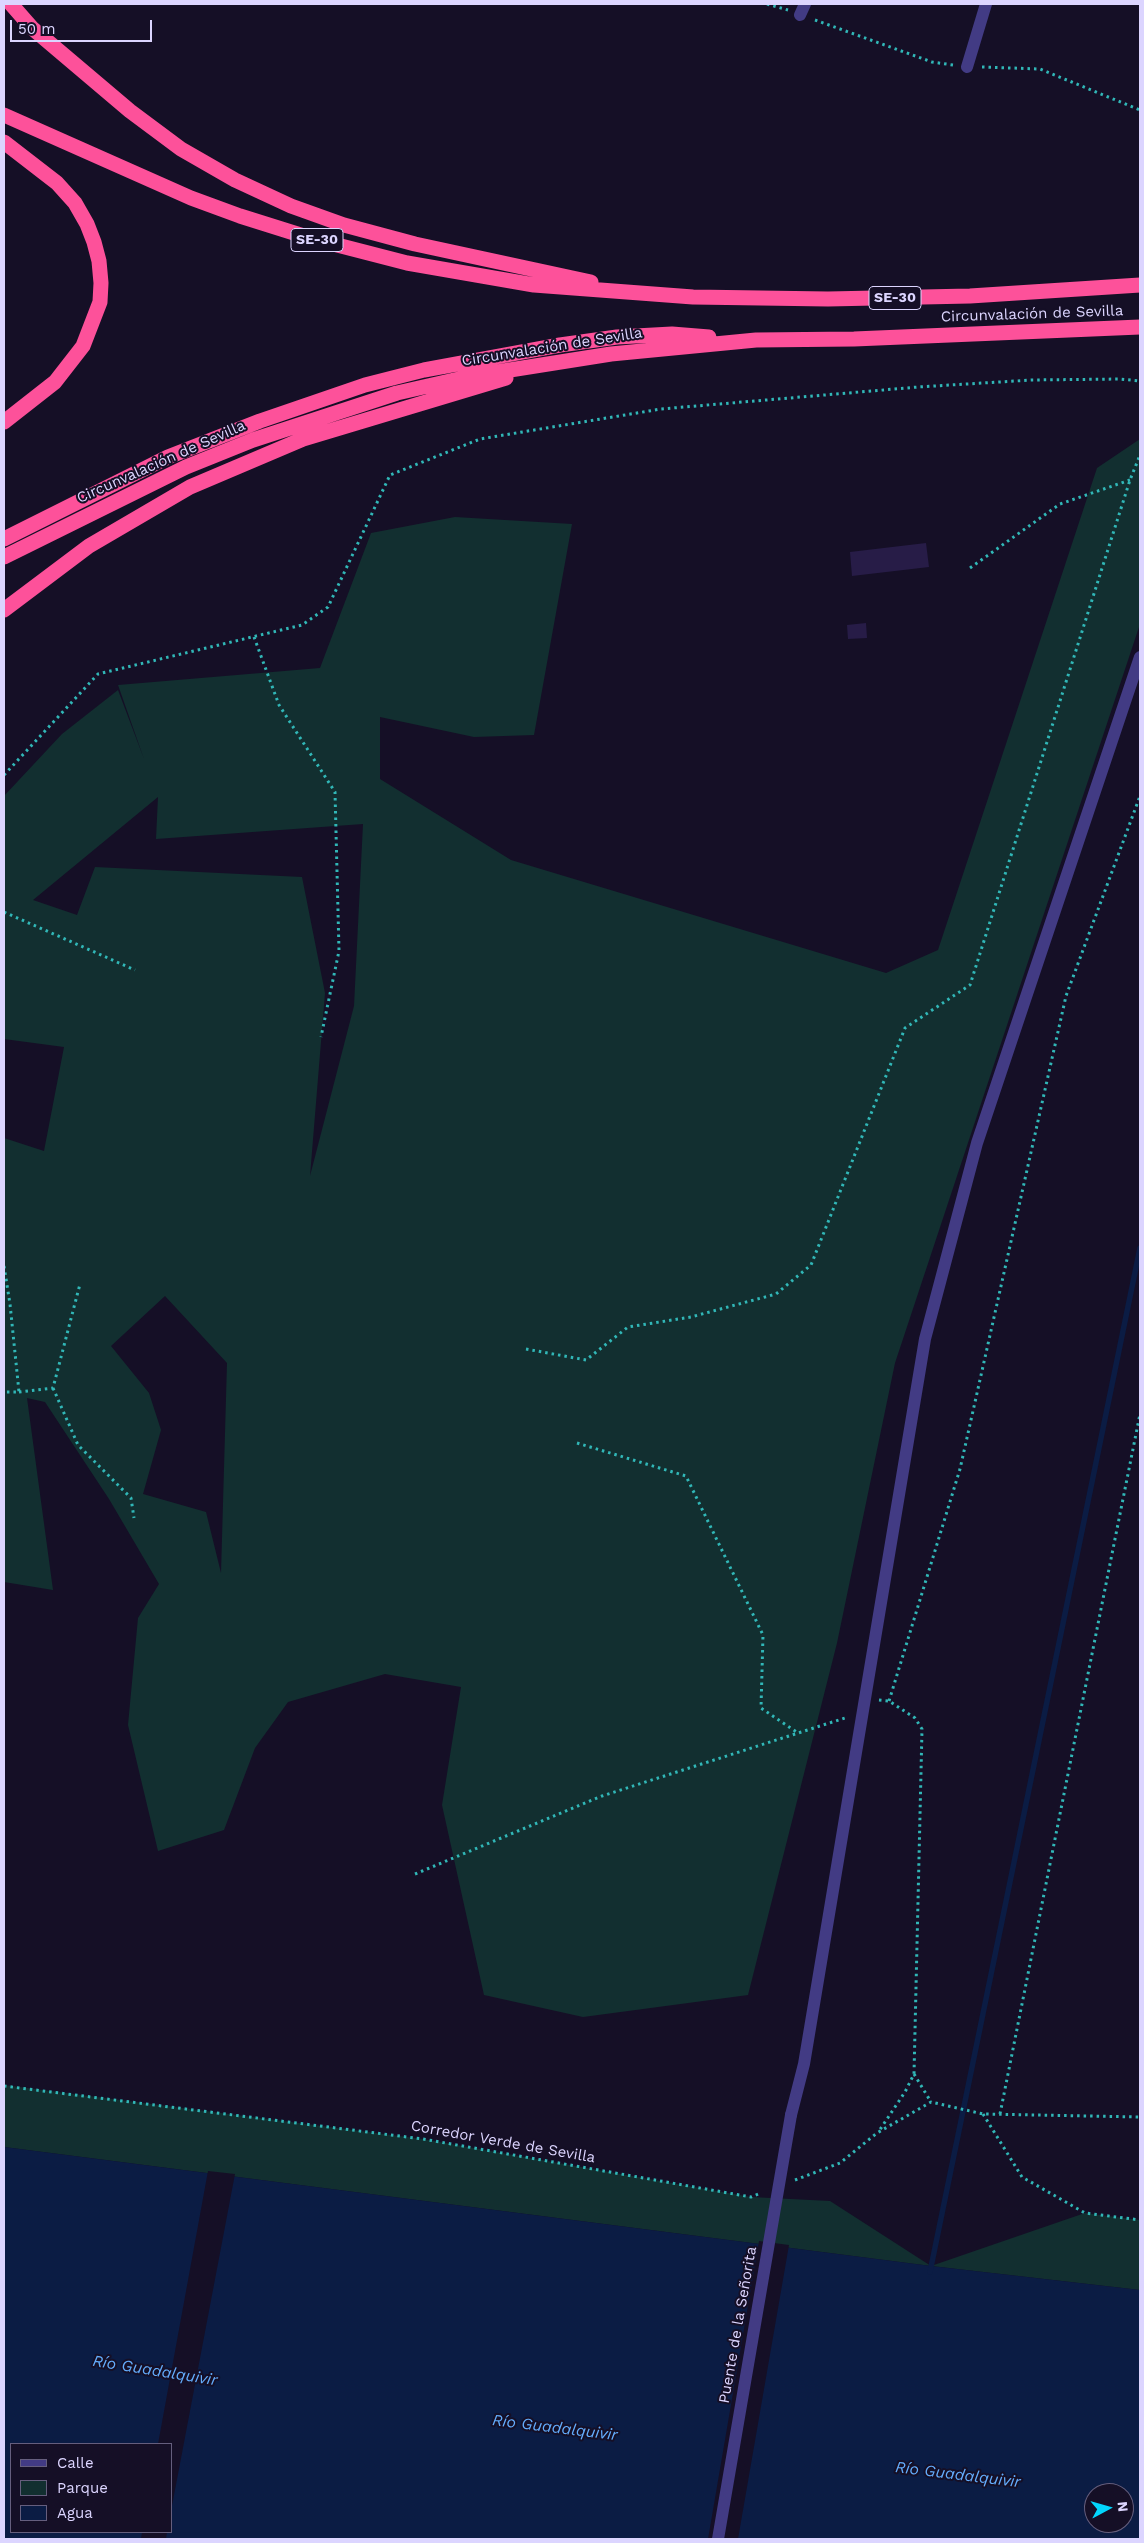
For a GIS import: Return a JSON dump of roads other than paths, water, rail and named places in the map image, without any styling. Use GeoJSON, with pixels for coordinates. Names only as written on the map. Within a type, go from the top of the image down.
{"type":"FeatureCollection","features":[{"type":"Feature","properties":{"kind":"highway"},"geometry":{"type":"LineString","coordinates":[[11,4],[32,28],[76,66],[181,149],[235,180],[291,206],[344,225],[415,244],[649,294]]}},
{"type":"Feature","properties":{"kind":"highway","name":"Circunvalación de Sevilla"},"geometry":{"type":"LineString","coordinates":[[7,116],[191,198],[310,238],[407,263],[534,285],[649,294],[793,299],[887,298],[1140,285]]}},
{"type":"Feature","properties":{"kind":"highway"},"geometry":{"type":"LineString","coordinates":[[4,142],[57,183],[75,203],[87,224],[99,261],[100,302],[83,346],[55,382],[4,422]]}},
{"type":"Feature","properties":{"kind":"highway","name":"Circunvalación de Sevilla"},"geometry":{"type":"LineString","coordinates":[[4,556],[186,466],[252,440],[397,394],[472,376],[568,360],[756,340],[863,339],[1140,327]]}},
{"type":"Feature","properties":{"kind":"highway"},"geometry":{"type":"LineString","coordinates":[[4,540],[168,457],[260,421],[374,383],[492,356],[617,337],[672,334],[756,340]]}},
{"type":"Feature","properties":{"kind":"highway"},"geometry":{"type":"LineString","coordinates":[[4,610],[89,546],[190,488],[259,456],[303,439],[568,360]]}},
{"type":"Feature","properties":{"kind":"street"},"geometry":{"type":"LineString","coordinates":[[968,66],[986,4]]}},
{"type":"Feature","properties":{"kind":"street","name":"Puente de la Señorita"},"geometry":{"type":"LineString","coordinates":[[718,2539],[791,2116],[804,2064],[930,1320],[977,1143],[1140,657]]}},
{"type":"Feature","properties":{"kind":"water","name":"Río Guadalquivir"},"geometry":{"type":"Polygon","coordinates":[[[4,2147],[931,2266],[1140,2290],[1140,2539],[4,2539],[4,2147]]]}},
{"type":"Feature","properties":{"kind":"waterway"},"geometry":{"type":"LineString","coordinates":[[930,2272],[1140,1248]]}}]}
